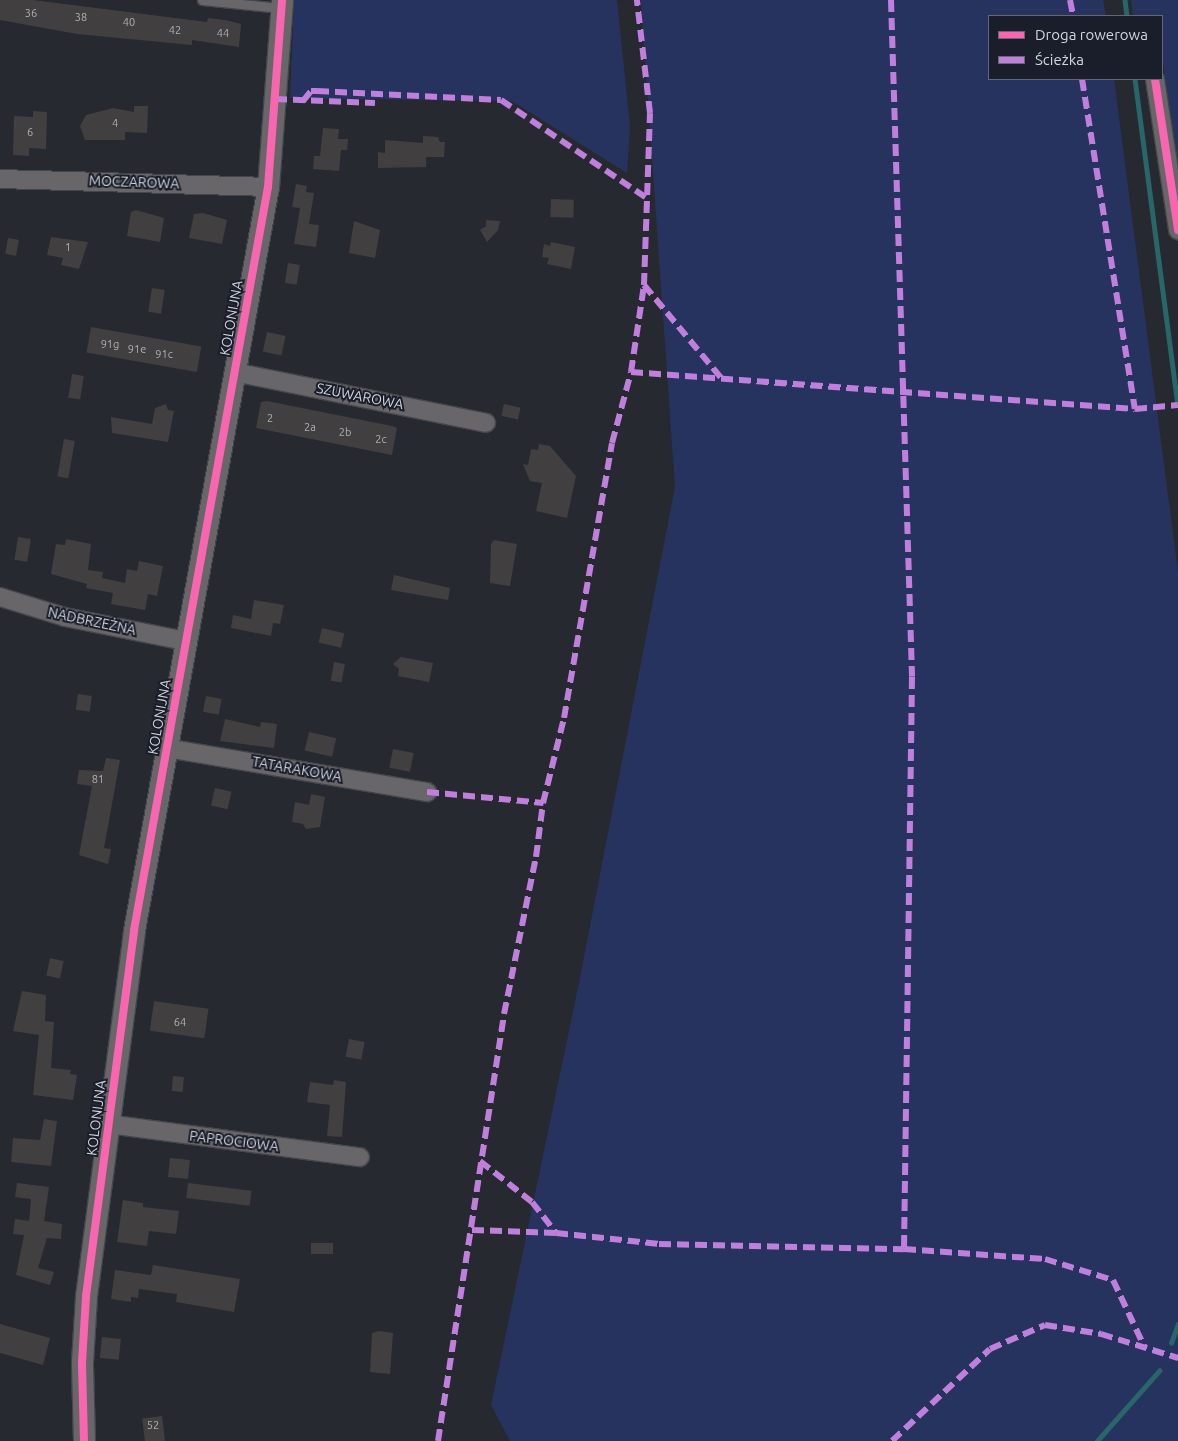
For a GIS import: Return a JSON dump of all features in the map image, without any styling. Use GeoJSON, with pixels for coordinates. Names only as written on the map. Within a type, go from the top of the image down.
{"type":"FeatureCollection","features":[{"type":"Feature","properties":{"kind":"street","name":"KOLONIJNA"},"geometry":{"type":"LineString","coordinates":[[84,1441],[84,1320],[134,930],[268,187],[282,4]]}},
{"type":"Feature","properties":{"kind":"street"},"geometry":{"type":"LineString","coordinates":[[1155,80],[1178,230]]}},
{"type":"Feature","properties":{"kind":"street","name":"MOCZAROWA"},"geometry":{"type":"LineString","coordinates":[[0,179],[268,187]]}},
{"type":"Feature","properties":{"kind":"street","name":"SZUWAROWA"},"geometry":{"type":"LineString","coordinates":[[234,372],[486,423]]}},
{"type":"Feature","properties":{"kind":"street","name":"NADBRZEŻNA"},"geometry":{"type":"LineString","coordinates":[[0,597],[65,617],[185,641]]}},
{"type":"Feature","properties":{"kind":"street","name":"TATARAKOWA"},"geometry":{"type":"LineString","coordinates":[[166,748],[427,792]]}},
{"type":"Feature","properties":{"kind":"street","name":"PAPROCIOWA"},"geometry":{"type":"LineString","coordinates":[[108,1124],[360,1157]]}},
{"type":"Feature","properties":{"kind":"lane"},"geometry":{"type":"LineString","coordinates":[[202,0],[282,4]]}},
{"type":"Feature","properties":{"kind":"shaded area"},"geometry":{"type":"Polygon","coordinates":[[[294,0],[617,0],[630,127],[627,173],[512,101],[290,98],[294,0]]]}},
{"type":"Feature","properties":{"kind":"shaded area"},"geometry":{"type":"Polygon","coordinates":[[[641,0],[1103,0],[1106,15],[988,15],[988,80],[1114,80],[1178,572],[1178,1441],[510,1441],[491,1405],[579,983],[675,487],[641,0]]]}},
{"type":"Feature","properties":{"kind":"shaded area"},"geometry":{"type":"Polygon","coordinates":[[[1131,0],[1178,0],[1178,168],[1163,61],[1163,15],[1133,15],[1131,0]]]}},
{"type":"Feature","properties":{"kind":"building"},"geometry":{"type":"Polygon","coordinates":[[[0,0],[33,0],[207,22],[208,18],[225,20],[241,24],[239,47],[192,40],[192,45],[77,34],[0,20],[0,0]]]}},
{"type":"Feature","properties":{"kind":"building"},"geometry":{"type":"Polygon","coordinates":[[[134,106],[148,106],[147,133],[125,132],[125,140],[85,140],[80,126],[86,115],[113,108],[134,112],[134,106]]]}},
{"type":"Feature","properties":{"kind":"building"},"geometry":{"type":"Polygon","coordinates":[[[33,111],[47,112],[46,149],[29,148],[29,156],[13,155],[14,116],[33,117],[33,111]]]}},
{"type":"Feature","properties":{"kind":"building"},"geometry":{"type":"Polygon","coordinates":[[[323,128],[339,129],[338,139],[348,139],[347,150],[341,150],[339,171],[313,169],[314,156],[320,156],[323,128]]]}},
{"type":"Feature","properties":{"kind":"building"},"geometry":{"type":"Polygon","coordinates":[[[423,136],[438,137],[440,142],[445,142],[444,157],[426,157],[426,167],[378,168],[378,152],[385,153],[385,140],[423,143],[423,136]]]}},
{"type":"Feature","properties":{"kind":"building"},"geometry":{"type":"Polygon","coordinates":[[[296,184],[307,186],[306,192],[314,193],[309,224],[319,225],[316,247],[294,244],[300,208],[292,207],[296,184]]]}},
{"type":"Feature","properties":{"kind":"building"},"geometry":{"type":"Polygon","coordinates":[[[551,199],[574,200],[573,218],[550,217],[551,199]]]}},
{"type":"Feature","properties":{"kind":"building"},"geometry":{"type":"Polygon","coordinates":[[[136,210],[164,218],[160,242],[127,236],[131,212],[136,210]]]}},
{"type":"Feature","properties":{"kind":"building"},"geometry":{"type":"Polygon","coordinates":[[[203,213],[227,220],[222,244],[189,238],[194,214],[203,213]]]}},
{"type":"Feature","properties":{"kind":"building"},"geometry":{"type":"Polygon","coordinates":[[[486,220],[500,221],[498,230],[487,242],[480,230],[486,226],[486,220]]]}},
{"type":"Feature","properties":{"kind":"building"},"geometry":{"type":"Polygon","coordinates":[[[354,221],[380,230],[375,258],[349,253],[354,221]]]}},
{"type":"Feature","properties":{"kind":"building"},"geometry":{"type":"Polygon","coordinates":[[[51,237],[88,242],[79,269],[61,265],[63,258],[47,255],[51,237]]]}},
{"type":"Feature","properties":{"kind":"building"},"geometry":{"type":"Polygon","coordinates":[[[8,238],[19,240],[16,256],[5,254],[8,238]]]}},
{"type":"Feature","properties":{"kind":"building"},"geometry":{"type":"Polygon","coordinates":[[[551,242],[575,247],[571,269],[547,264],[549,258],[542,257],[544,244],[550,246],[551,242]]]}},
{"type":"Feature","properties":{"kind":"building"},"geometry":{"type":"Polygon","coordinates":[[[288,263],[300,265],[297,285],[285,283],[288,263]]]}},
{"type":"Feature","properties":{"kind":"building"},"geometry":{"type":"Polygon","coordinates":[[[152,288],[165,290],[161,314],[148,312],[152,288]]]}},
{"type":"Feature","properties":{"kind":"building"},"geometry":{"type":"Polygon","coordinates":[[[91,327],[201,346],[197,372],[86,353],[91,327]]]}},
{"type":"Feature","properties":{"kind":"building"},"geometry":{"type":"Polygon","coordinates":[[[267,332],[286,336],[281,356],[263,352],[267,332]]]}},
{"type":"Feature","properties":{"kind":"building"},"geometry":{"type":"Polygon","coordinates":[[[72,374],[84,376],[80,400],[68,398],[72,374]]]}},
{"type":"Feature","properties":{"kind":"building"},"geometry":{"type":"Polygon","coordinates":[[[267,401],[397,428],[392,455],[256,428],[261,402],[267,401]]]}},
{"type":"Feature","properties":{"kind":"building"},"geometry":{"type":"Polygon","coordinates":[[[166,404],[168,410],[174,411],[168,442],[112,433],[111,417],[152,424],[155,408],[166,404]]]}},
{"type":"Feature","properties":{"kind":"building"},"geometry":{"type":"Polygon","coordinates":[[[504,404],[521,408],[518,420],[501,416],[504,404]]]}},
{"type":"Feature","properties":{"kind":"building"},"geometry":{"type":"Polygon","coordinates":[[[64,439],[75,441],[68,478],[57,476],[64,439]]]}},
{"type":"Feature","properties":{"kind":"building"},"geometry":{"type":"Polygon","coordinates":[[[539,444],[550,446],[576,476],[567,518],[536,511],[542,483],[530,481],[523,464],[528,465],[531,449],[538,450],[539,444]]]}},
{"type":"Feature","properties":{"kind":"building"},"geometry":{"type":"Polygon","coordinates":[[[18,537],[31,539],[27,562],[14,560],[18,537]]]}},
{"type":"Feature","properties":{"kind":"building"},"geometry":{"type":"Polygon","coordinates":[[[66,539],[91,544],[88,570],[103,572],[102,578],[125,583],[127,569],[137,571],[139,561],[163,566],[157,596],[148,594],[145,610],[111,604],[113,593],[86,588],[87,584],[51,574],[56,544],[65,545],[66,539]]]}},
{"type":"Feature","properties":{"kind":"building"},"geometry":{"type":"Polygon","coordinates":[[[494,540],[517,544],[510,586],[490,583],[491,544],[494,540]]]}},
{"type":"Feature","properties":{"kind":"building"},"geometry":{"type":"Polygon","coordinates":[[[394,575],[450,588],[448,600],[391,590],[394,575]]]}},
{"type":"Feature","properties":{"kind":"building"},"geometry":{"type":"Polygon","coordinates":[[[254,600],[284,605],[280,624],[273,623],[271,636],[231,628],[233,615],[251,619],[254,600]]]}},
{"type":"Feature","properties":{"kind":"building"},"geometry":{"type":"Polygon","coordinates":[[[322,628],[344,633],[341,648],[319,643],[322,628]]]}},
{"type":"Feature","properties":{"kind":"building"},"geometry":{"type":"Polygon","coordinates":[[[401,657],[433,663],[429,682],[398,676],[399,669],[393,664],[401,657]]]}},
{"type":"Feature","properties":{"kind":"building"},"geometry":{"type":"Polygon","coordinates":[[[334,662],[345,664],[342,683],[331,681],[334,662]]]}},
{"type":"Feature","properties":{"kind":"building"},"geometry":{"type":"Polygon","coordinates":[[[78,694],[92,696],[90,712],[76,710],[78,694]]]}},
{"type":"Feature","properties":{"kind":"building"},"geometry":{"type":"Polygon","coordinates":[[[206,696],[222,699],[219,715],[203,712],[206,696]]]}},
{"type":"Feature","properties":{"kind":"building"},"geometry":{"type":"Polygon","coordinates":[[[225,719],[260,727],[261,722],[277,724],[274,748],[220,741],[225,719]]]}},
{"type":"Feature","properties":{"kind":"building"},"geometry":{"type":"Polygon","coordinates":[[[309,732],[336,738],[332,757],[305,751],[309,732]]]}},
{"type":"Feature","properties":{"kind":"building"},"geometry":{"type":"Polygon","coordinates":[[[393,749],[414,753],[410,772],[389,768],[393,749]]]}},
{"type":"Feature","properties":{"kind":"building"},"geometry":{"type":"Polygon","coordinates":[[[106,758],[120,760],[104,848],[111,849],[108,864],[79,855],[92,786],[77,784],[79,770],[103,771],[106,758]]]}},
{"type":"Feature","properties":{"kind":"building"},"geometry":{"type":"Polygon","coordinates":[[[215,788],[232,792],[228,809],[211,806],[215,788]]]}},
{"type":"Feature","properties":{"kind":"building"},"geometry":{"type":"Polygon","coordinates":[[[311,794],[325,797],[320,827],[306,829],[303,824],[292,822],[295,802],[309,805],[311,794]]]}},
{"type":"Feature","properties":{"kind":"building"},"geometry":{"type":"Polygon","coordinates":[[[50,958],[64,961],[60,979],[46,976],[50,958]]]}},
{"type":"Feature","properties":{"kind":"building"},"geometry":{"type":"Polygon","coordinates":[[[22,991],[46,995],[45,1021],[54,1022],[51,1068],[71,1070],[70,1074],[77,1075],[73,1100],[33,1095],[39,1035],[13,1031],[22,991]]]}},
{"type":"Feature","properties":{"kind":"building"},"geometry":{"type":"Polygon","coordinates":[[[154,1001],[208,1009],[204,1038],[150,1031],[154,1001]]]}},
{"type":"Feature","properties":{"kind":"building"},"geometry":{"type":"Polygon","coordinates":[[[349,1039],[365,1042],[361,1060],[346,1057],[349,1039]]]}},
{"type":"Feature","properties":{"kind":"building"},"geometry":{"type":"Polygon","coordinates":[[[173,1076],[184,1077],[183,1092],[172,1091],[173,1076]]]}},
{"type":"Feature","properties":{"kind":"building"},"geometry":{"type":"Polygon","coordinates":[[[334,1080],[346,1082],[342,1137],[327,1136],[330,1105],[307,1102],[310,1082],[333,1085],[334,1080]]]}},
{"type":"Feature","properties":{"kind":"building"},"geometry":{"type":"Polygon","coordinates":[[[44,1119],[57,1121],[51,1166],[11,1162],[13,1138],[40,1140],[44,1119]]]}},
{"type":"Feature","properties":{"kind":"building"},"geometry":{"type":"Polygon","coordinates":[[[170,1158],[190,1160],[188,1179],[168,1177],[170,1158]]]}},
{"type":"Feature","properties":{"kind":"building"},"geometry":{"type":"Polygon","coordinates":[[[17,1183],[49,1187],[44,1221],[62,1224],[61,1239],[47,1238],[38,1268],[54,1272],[50,1285],[16,1275],[24,1235],[13,1234],[15,1219],[29,1221],[31,1199],[15,1197],[17,1183]]]}},
{"type":"Feature","properties":{"kind":"building"},"geometry":{"type":"Polygon","coordinates":[[[188,1183],[252,1191],[250,1206],[186,1198],[188,1183]]]}},
{"type":"Feature","properties":{"kind":"building"},"geometry":{"type":"Polygon","coordinates":[[[123,1200],[143,1203],[143,1207],[179,1211],[176,1234],[149,1231],[147,1246],[117,1242],[123,1200]]]}},
{"type":"Feature","properties":{"kind":"building"},"geometry":{"type":"Polygon","coordinates":[[[311,1243],[333,1243],[333,1254],[311,1254],[311,1243]]]}},
{"type":"Feature","properties":{"kind":"building"},"geometry":{"type":"Polygon","coordinates":[[[153,1265],[240,1279],[234,1312],[176,1302],[177,1294],[139,1289],[138,1298],[131,1297],[131,1302],[111,1299],[115,1270],[151,1275],[153,1265]]]}},
{"type":"Feature","properties":{"kind":"building"},"geometry":{"type":"Polygon","coordinates":[[[0,1324],[50,1338],[43,1365],[0,1353],[0,1324]]]}},
{"type":"Feature","properties":{"kind":"building"},"geometry":{"type":"Polygon","coordinates":[[[379,1331],[393,1333],[390,1374],[370,1372],[372,1333],[379,1331]]]}},
{"type":"Feature","properties":{"kind":"building"},"geometry":{"type":"Polygon","coordinates":[[[102,1337],[121,1339],[119,1360],[100,1358],[102,1337]]]}},
{"type":"Feature","properties":{"kind":"building"},"geometry":{"type":"Polygon","coordinates":[[[162,1416],[165,1441],[145,1441],[142,1418],[162,1416]]]}},
{"type":"Feature","properties":{"kind":"waterway"},"geometry":{"type":"LineString","coordinates":[[1125,0],[1127,15]]}},
{"type":"Feature","properties":{"kind":"waterway"},"geometry":{"type":"LineString","coordinates":[[1135,80],[1178,404]]}},
{"type":"Feature","properties":{"kind":"waterway"},"geometry":{"type":"LineString","coordinates":[[1171,1343],[1178,1324]]}},
{"type":"Feature","properties":{"kind":"waterway"},"geometry":{"type":"LineString","coordinates":[[1097,1441],[1159,1371]]}},
{"type":"Feature","properties":{"kind":"marked path"},"geometry":{"type":"LineString","coordinates":[[438,1441],[504,1014],[536,857],[543,803],[564,718],[612,443],[631,372],[644,285],[650,113],[637,0]]}},
{"type":"Feature","properties":{"kind":"marked path"},"geometry":{"type":"LineString","coordinates":[[891,0],[912,677],[904,1249]]}},
{"type":"Feature","properties":{"kind":"marked path"},"geometry":{"type":"LineString","coordinates":[[1070,0],[1073,15]]}},
{"type":"Feature","properties":{"kind":"marked path"},"geometry":{"type":"LineString","coordinates":[[1082,80],[1135,409]]}},
{"type":"Feature","properties":{"kind":"marked path"},"geometry":{"type":"LineString","coordinates":[[303,101],[311,91],[501,100],[647,198]]}},
{"type":"Feature","properties":{"kind":"marked path"},"geometry":{"type":"LineString","coordinates":[[275,99],[375,103]]}},
{"type":"Feature","properties":{"kind":"marked path"},"geometry":{"type":"LineString","coordinates":[[644,285],[722,379]]}},
{"type":"Feature","properties":{"kind":"marked path"},"geometry":{"type":"LineString","coordinates":[[631,372],[1135,409],[1178,405]]}},
{"type":"Feature","properties":{"kind":"marked path"},"geometry":{"type":"LineString","coordinates":[[427,792],[543,803]]}},
{"type":"Feature","properties":{"kind":"marked path"},"geometry":{"type":"LineString","coordinates":[[480,1161],[532,1202],[556,1233]]}},
{"type":"Feature","properties":{"kind":"marked path"},"geometry":{"type":"LineString","coordinates":[[472,1230],[556,1233],[659,1244],[904,1249],[1045,1259],[1113,1280],[1145,1348]]}},
{"type":"Feature","properties":{"kind":"marked path"},"geometry":{"type":"LineString","coordinates":[[892,1441],[990,1349],[1045,1325],[1101,1334],[1178,1358]]}},
{"type":"Feature","properties":{"kind":"cycle path"},"geometry":{"type":"LineString","coordinates":[[84,1441],[82,1362],[86,1296],[134,930],[268,187],[282,0]]}},
{"type":"Feature","properties":{"kind":"cycle path"},"geometry":{"type":"LineString","coordinates":[[1155,80],[1178,230]]}}]}
